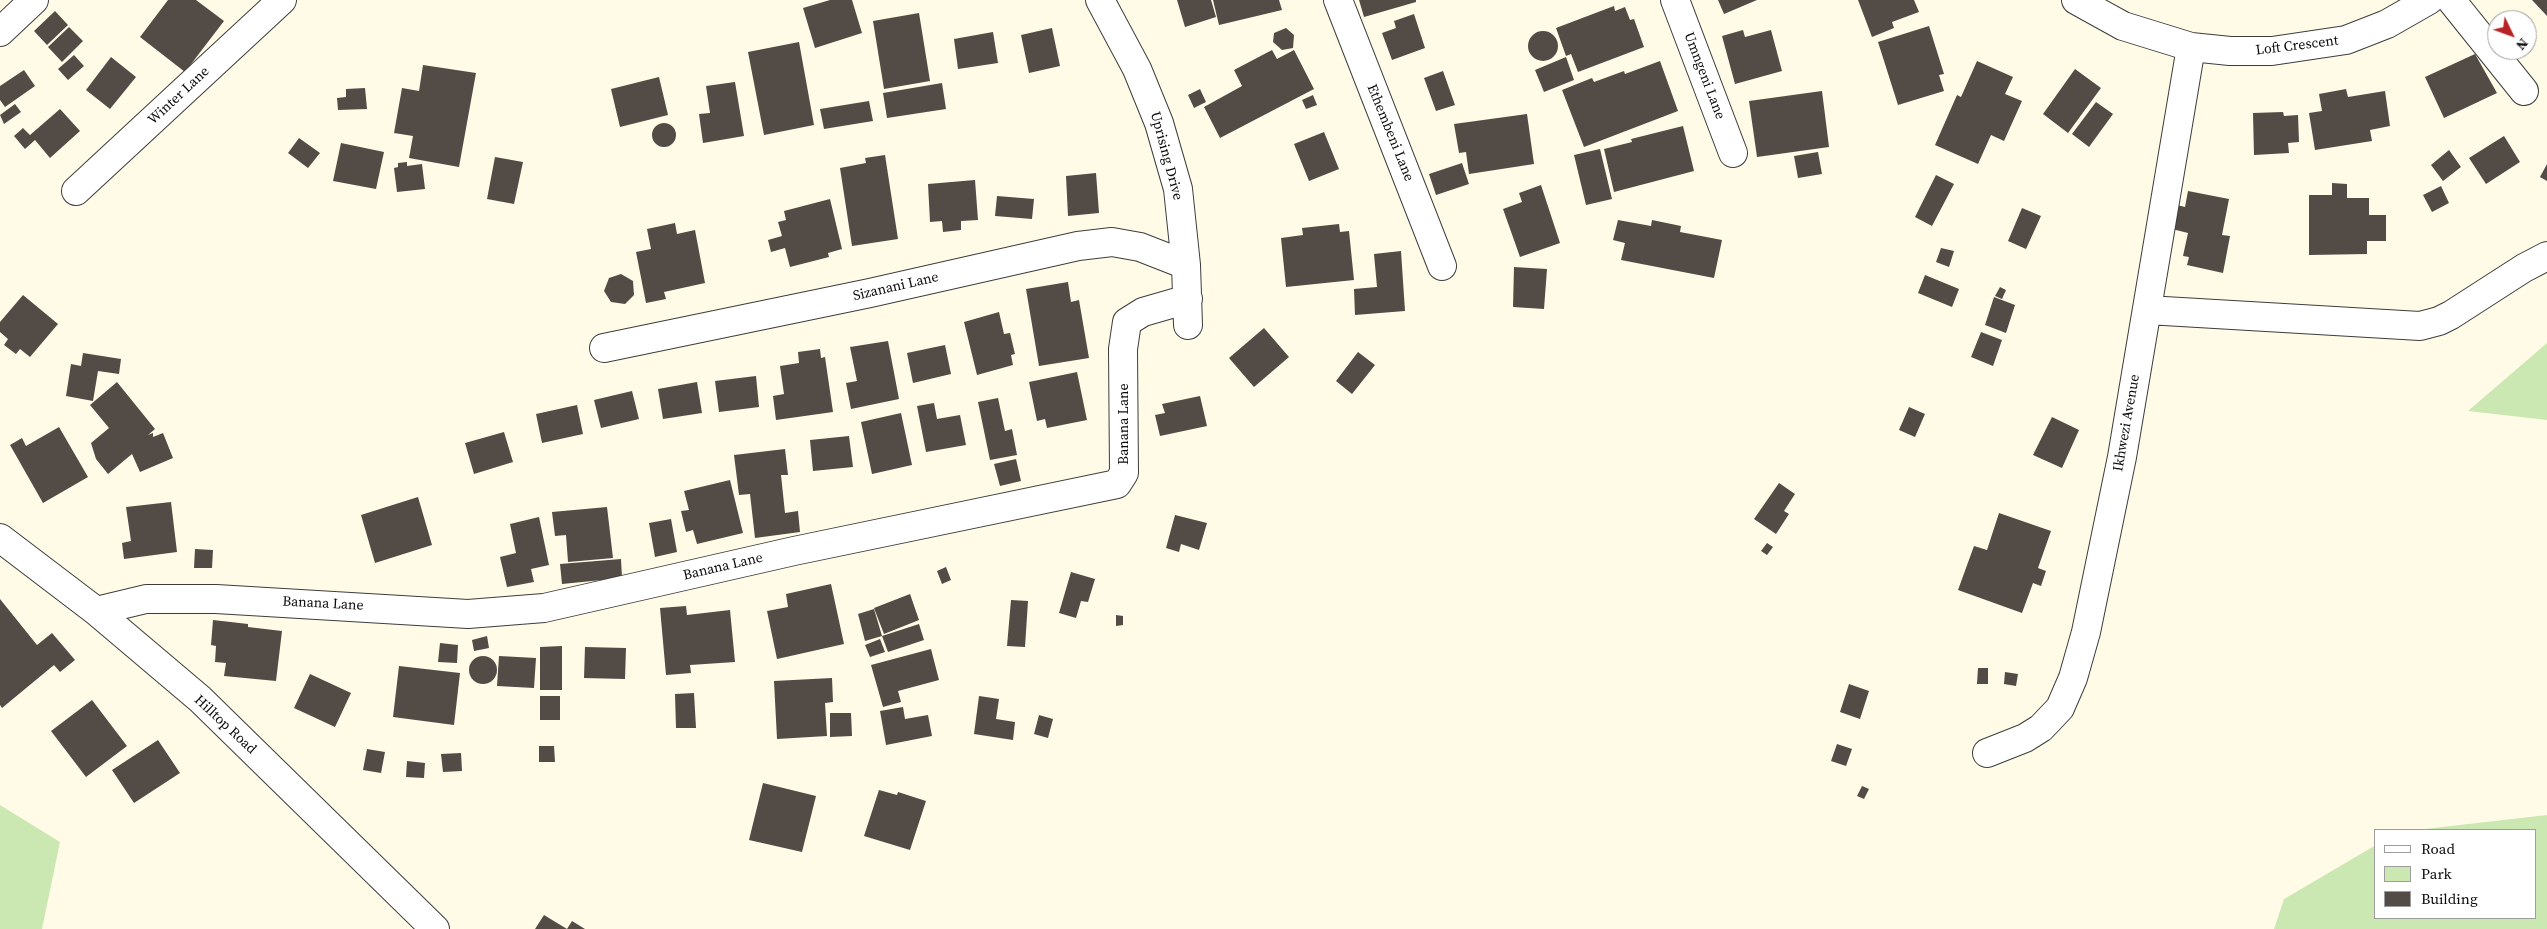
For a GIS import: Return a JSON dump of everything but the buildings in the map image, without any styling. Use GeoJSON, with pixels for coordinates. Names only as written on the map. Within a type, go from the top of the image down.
{"type":"FeatureCollection","features":[{"type":"Feature","properties":{"kind":"street"},"geometry":{"type":"LineString","coordinates":[[0,32],[34,0]]}},
{"type":"Feature","properties":{"kind":"street","name":"Winter Lane"},"geometry":{"type":"LineString","coordinates":[[76,191],[282,0]]}},
{"type":"Feature","properties":{"kind":"street","name":"Uprising Drive"},"geometry":{"type":"LineString","coordinates":[[1100,0],[1137,69],[1159,123],[1178,189],[1186,265],[1188,312]]}},
{"type":"Feature","properties":{"kind":"street","name":"Ethembeni Lane"},"geometry":{"type":"LineString","coordinates":[[1338,0],[1442,266]]}},
{"type":"Feature","properties":{"kind":"street","name":"Umngeni Lane"},"geometry":{"type":"LineString","coordinates":[[1675,0],[1733,153]]}},
{"type":"Feature","properties":{"kind":"street","name":"Loft Crescent"},"geometry":{"type":"LineString","coordinates":[[2076,0],[2123,26],[2191,47],[2230,51],[2272,51],[2346,40],[2387,24],[2429,0]]}},
{"type":"Feature","properties":{"kind":"street"},"geometry":{"type":"LineString","coordinates":[[2450,0],[2524,91]]}},
{"type":"Feature","properties":{"kind":"street","name":"Ikhwezi Avenue"},"geometry":{"type":"LineString","coordinates":[[1986,753],[2025,738],[2041,728],[2060,708],[2073,678],[2086,632],[2122,457],[2191,47]]}},
{"type":"Feature","properties":{"kind":"street","name":"Sizanani Lane"},"geometry":{"type":"LineString","coordinates":[[604,348],[870,293],[1078,246],[1112,242],[1140,247],[1186,265]]}},
{"type":"Feature","properties":{"kind":"street"},"geometry":{"type":"LineString","coordinates":[[2147,310],[2420,326],[2439,322],[2524,268],[2547,256]]}},
{"type":"Feature","properties":{"kind":"street","name":"Banana Lane"},"geometry":{"type":"LineString","coordinates":[[96,611],[146,600],[216,598],[468,614],[502,613],[544,608],[794,551],[1117,484],[1124,473],[1124,349],[1127,322],[1143,312],[1188,312]]}},
{"type":"Feature","properties":{"kind":"street","name":"Hilltop Road"},"geometry":{"type":"LineString","coordinates":[[0,538],[96,611],[200,699],[435,929]]}},
{"type":"Feature","properties":{"kind":"green space"},"geometry":{"type":"Polygon","coordinates":[[[2547,343],[2547,420],[2468,411],[2547,343]]]}},
{"type":"Feature","properties":{"kind":"green space"},"geometry":{"type":"Polygon","coordinates":[[[0,805],[60,842],[42,929],[0,929],[0,805]]]}},
{"type":"Feature","properties":{"kind":"green space"},"geometry":{"type":"Polygon","coordinates":[[[2547,815],[2547,929],[2274,929],[2284,899],[2374,846],[2374,919],[2537,919],[2537,829],[2425,829],[2547,815]]]}}]}
